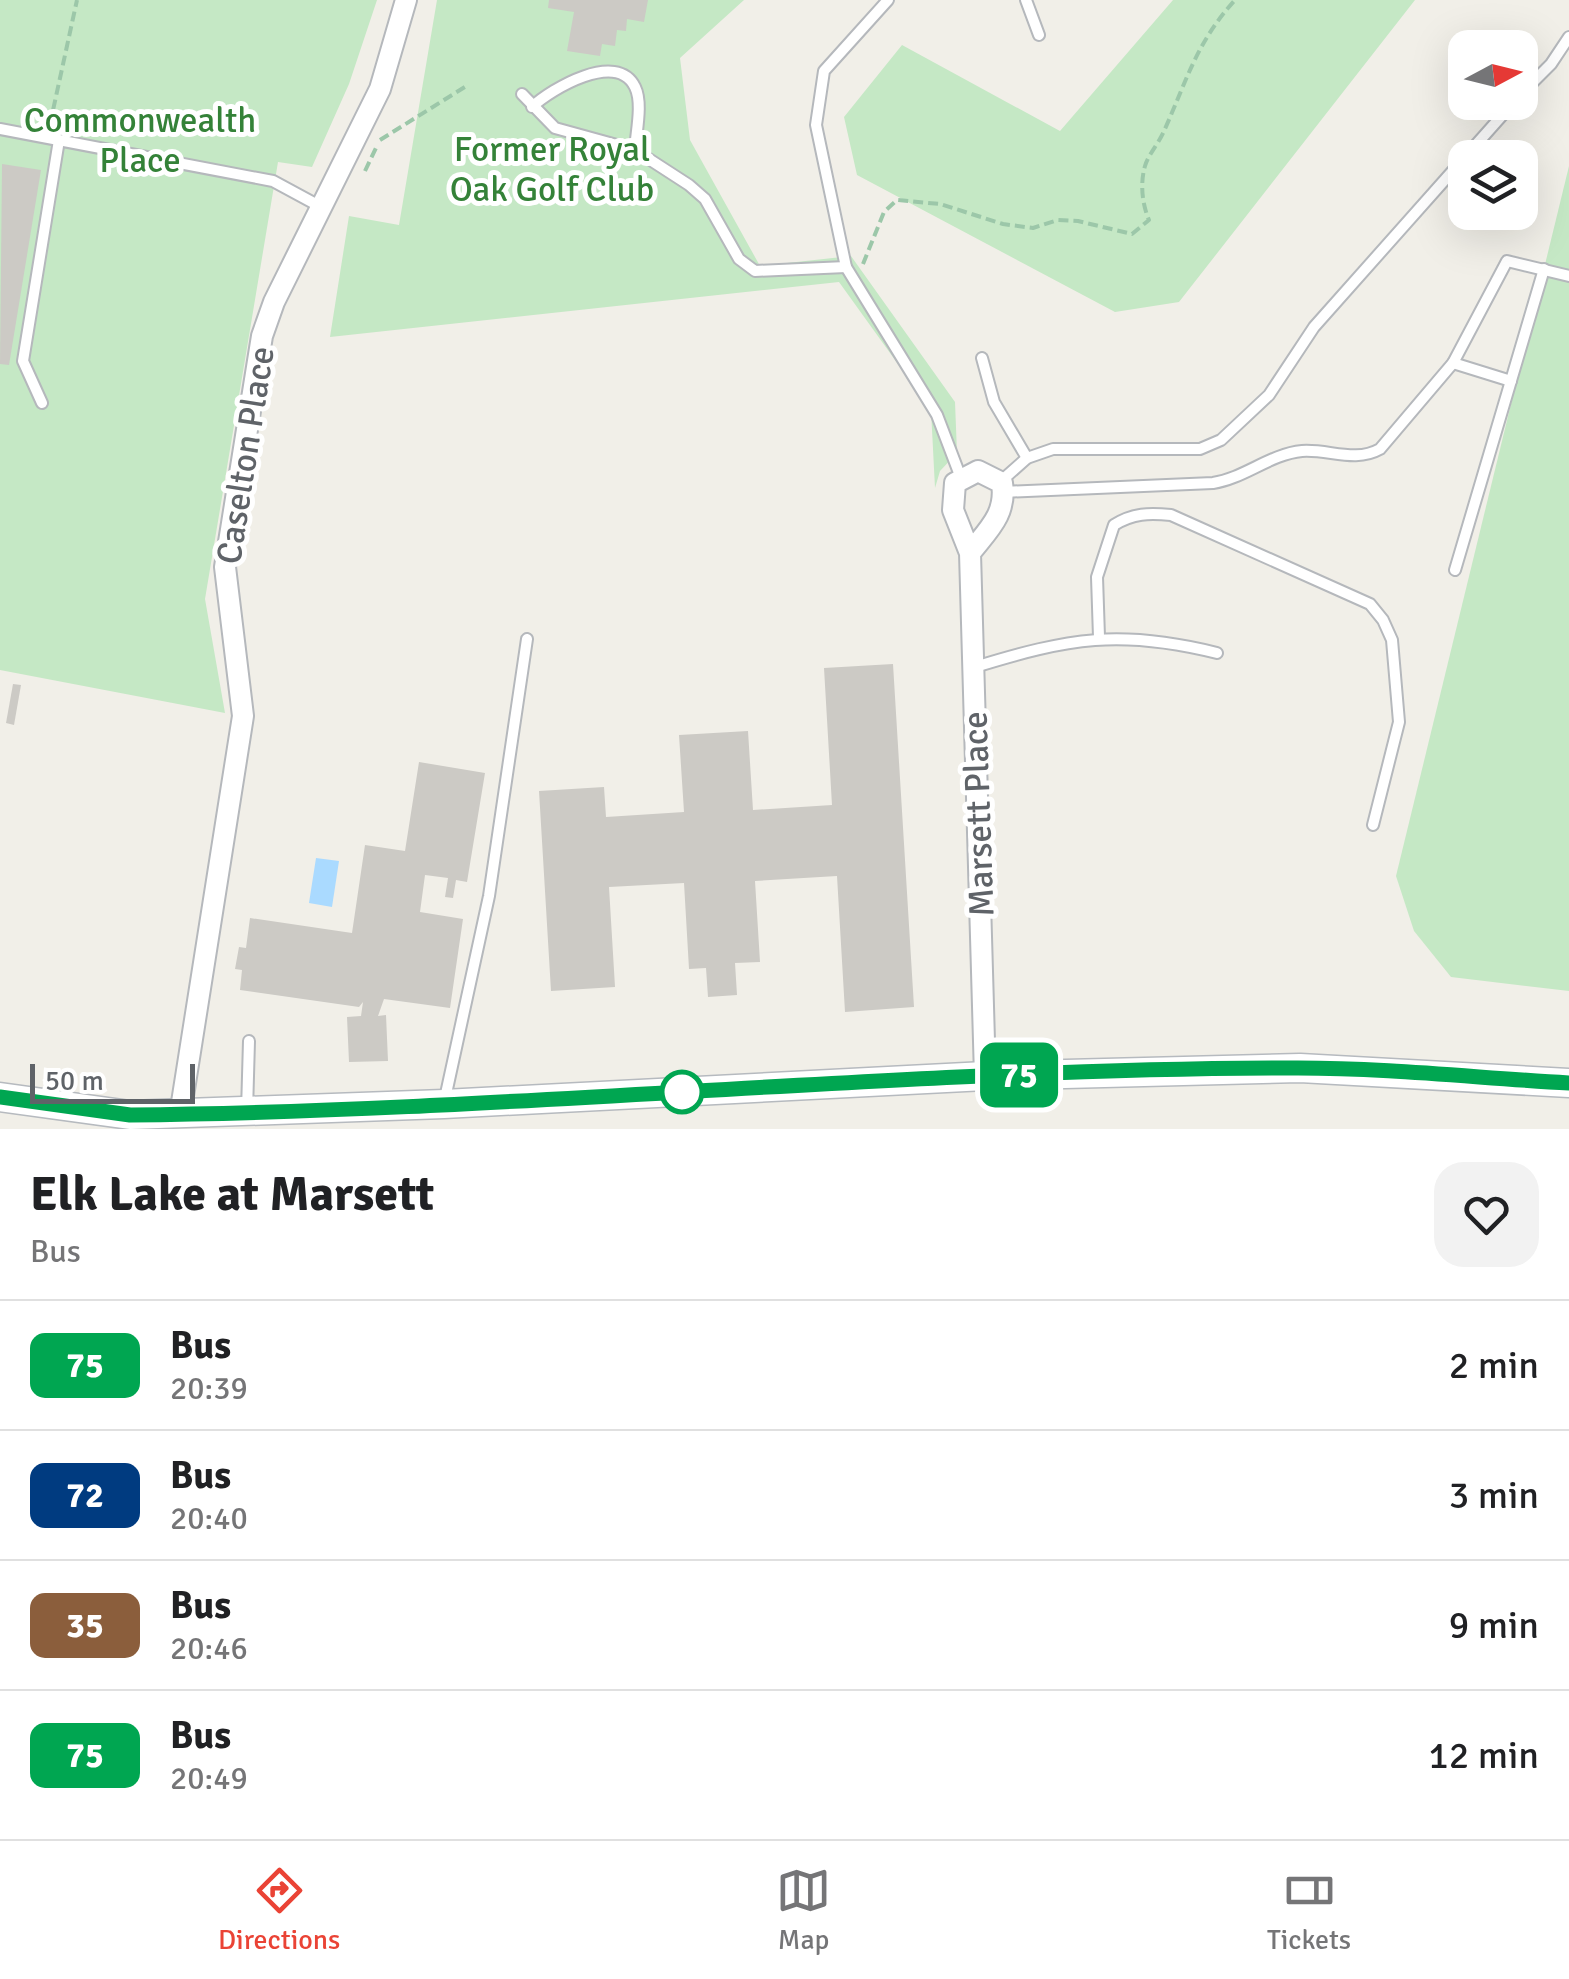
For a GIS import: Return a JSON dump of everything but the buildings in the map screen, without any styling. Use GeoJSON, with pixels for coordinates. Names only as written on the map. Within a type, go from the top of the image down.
{"type":"FeatureCollection","features":[{"type":"Feature","properties":{"kind":"street","name":"Caselton Place"},"geometry":{"type":"LineString","coordinates":[[180,1115],[243,716],[224,567],[262,336],[274,302],[324,209],[380,89],[406,0]]}},
{"type":"Feature","properties":{"kind":"street"},"geometry":{"type":"LineString","coordinates":[[960,478],[978,471],[1002,487],[1001,514],[970,553]]}},
{"type":"Feature","properties":{"kind":"street","name":"Marsett Place"},"geometry":{"type":"LineString","coordinates":[[960,478],[951,496],[952,510],[970,553],[985,1076]]}},
{"type":"Feature","properties":{"kind":"street"},"geometry":{"type":"LineString","coordinates":[[0,1097],[130,1115],[180,1115],[985,1076],[1300,1068],[1569,1083]]}},
{"type":"Feature","properties":{"kind":"lane"},"geometry":{"type":"LineString","coordinates":[[888,0],[824,71],[816,125],[846,267],[937,415],[960,478]]}},
{"type":"Feature","properties":{"kind":"lane"},"geometry":{"type":"LineString","coordinates":[[1026,0],[1040,35]]}},
{"type":"Feature","properties":{"kind":"lane"},"geometry":{"type":"LineString","coordinates":[[1538,77],[1569,37]]}},
{"type":"Feature","properties":{"kind":"lane"},"geometry":{"type":"LineString","coordinates":[[532,107],[567,81],[611,72],[628,78],[637,90],[635,150]]}},
{"type":"Feature","properties":{"kind":"lane"},"geometry":{"type":"LineString","coordinates":[[522,94],[532,107],[567,133],[635,150],[705,200],[739,259],[756,271],[846,267]]}},
{"type":"Feature","properties":{"kind":"lane"},"geometry":{"type":"LineString","coordinates":[[1002,487],[1027,458],[1053,449],[1200,449],[1221,440],[1269,395],[1314,327],[1497,120]]}},
{"type":"Feature","properties":{"kind":"lane"},"geometry":{"type":"LineString","coordinates":[[0,129],[272,181],[324,209]]}},
{"type":"Feature","properties":{"kind":"lane"},"geometry":{"type":"LineString","coordinates":[[42,403],[23,361],[53,139]]}},
{"type":"Feature","properties":{"kind":"lane"},"geometry":{"type":"LineString","coordinates":[[1002,487],[1214,483],[1239,479],[1281,456],[1304,451],[1368,456],[1380,449],[1452,364],[1507,261],[1569,276]]}},
{"type":"Feature","properties":{"kind":"lane"},"geometry":{"type":"LineString","coordinates":[[1455,570],[1544,269]]}},
{"type":"Feature","properties":{"kind":"lane"},"geometry":{"type":"LineString","coordinates":[[982,358],[994,402],[1027,458]]}},
{"type":"Feature","properties":{"kind":"lane"},"geometry":{"type":"LineString","coordinates":[[1452,364],[1511,381]]}},
{"type":"Feature","properties":{"kind":"lane"},"geometry":{"type":"LineString","coordinates":[[1099,637],[1097,578],[1114,525],[1127,516],[1148,513],[1170,515],[1370,604],[1392,640],[1400,700],[1399,722],[1372,825]]}},
{"type":"Feature","properties":{"kind":"lane"},"geometry":{"type":"LineString","coordinates":[[974,667],[1049,644],[1099,637],[1163,640],[1217,653]]}},
{"type":"Feature","properties":{"kind":"lane"},"geometry":{"type":"LineString","coordinates":[[444,1104],[489,896],[527,639]]}},
{"type":"Feature","properties":{"kind":"lane"},"geometry":{"type":"LineString","coordinates":[[247,1112],[249,1041]]}},
{"type":"Feature","properties":{"kind":"path"},"geometry":{"type":"LineString","coordinates":[[53,139],[77,0]]}},
{"type":"Feature","properties":{"kind":"path"},"geometry":{"type":"LineString","coordinates":[[863,266],[884,212],[896,200],[940,204],[1004,224],[1033,228],[1058,220],[1132,234],[1142,228],[1149,220],[1142,196],[1145,163],[1161,137],[1191,60],[1208,30],[1235,0]]}},
{"type":"Feature","properties":{"kind":"path"},"geometry":{"type":"LineString","coordinates":[[356,184],[382,136],[468,84]]}},
{"type":"Feature","properties":{"kind":"green space","name":"Commonwealth Place"},"geometry":{"type":"Polygon","coordinates":[[[0,0],[377,0],[349,84],[312,167],[278,162],[205,599],[225,713],[0,670],[0,0]]]}},
{"type":"Feature","properties":{"kind":"green space","name":"Former Royal Oak Golf Club"},"geometry":{"type":"Polygon","coordinates":[[[437,0],[744,0],[680,58],[690,140],[760,266],[851,256],[955,402],[957,453],[940,471],[935,488],[931,410],[839,282],[330,337],[349,216],[399,225],[437,0]]]}},
{"type":"Feature","properties":{"kind":"green space"},"geometry":{"type":"Polygon","coordinates":[[[1173,0],[1415,0],[1179,302],[1115,312],[857,175],[844,117],[902,45],[1060,131],[1173,0]]]}},
{"type":"Feature","properties":{"kind":"green space"},"geometry":{"type":"Polygon","coordinates":[[[1569,166],[1569,991],[1451,977],[1414,931],[1396,876],[1569,166]]]}},
{"type":"Feature","properties":{"kind":"water"},"geometry":{"type":"Polygon","coordinates":[[[316,858],[339,861],[332,907],[309,903],[316,858]]]}},
{"type":"Feature","properties":{"kind":"bus line","name":"75"},"geometry":{"type":"LineString","coordinates":[[0,1097],[130,1115],[180,1115],[985,1076],[1300,1068],[1569,1083]]}}]}
